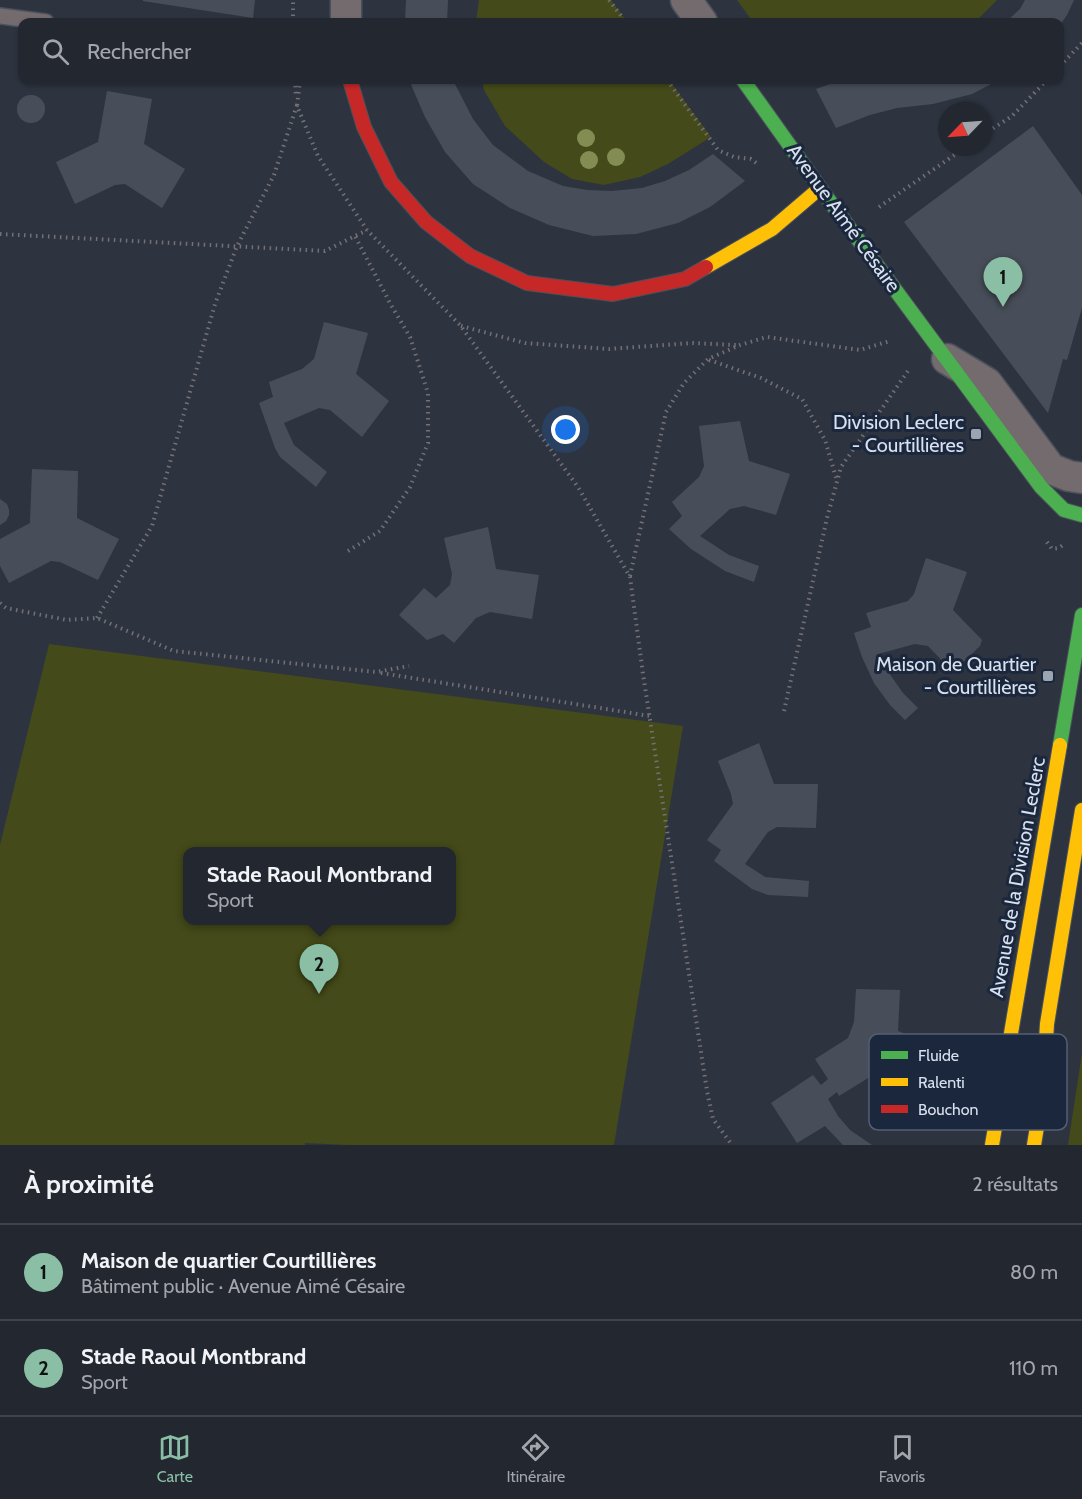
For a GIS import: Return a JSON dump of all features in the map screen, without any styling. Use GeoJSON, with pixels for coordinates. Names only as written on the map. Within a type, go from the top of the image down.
{"type":"FeatureCollection","features":[{"type":"Feature","properties":{"kind":"street"},"geometry":{"type":"LineString","coordinates":[[346,0],[346,18]]}},
{"type":"Feature","properties":{"kind":"street"},"geometry":{"type":"LineString","coordinates":[[686,0],[699,18]]}},
{"type":"Feature","properties":{"kind":"street"},"geometry":{"type":"LineString","coordinates":[[351,84],[364,127],[392,182],[426,222],[470,256],[527,283],[613,294],[685,279],[772,229],[820,188]]}},
{"type":"Feature","properties":{"kind":"street","name":"Avenue Aimé Césaire"},"geometry":{"type":"LineString","coordinates":[[746,84],[925,330],[929,359],[1041,487],[1064,510],[1082,515]]}},
{"type":"Feature","properties":{"kind":"street","name":"Avenue Aimé Césaire"},"geometry":{"type":"LineString","coordinates":[[929,359],[987,383],[1051,469],[1082,478]]}},
{"type":"Feature","properties":{"kind":"street","name":"Avenue de la Division Leclerc"},"geometry":{"type":"LineString","coordinates":[[1011,1034],[1082,615]]}},
{"type":"Feature","properties":{"kind":"street"},"geometry":{"type":"LineString","coordinates":[[1046,1034],[1082,810]]}},
{"type":"Feature","properties":{"kind":"street"},"geometry":{"type":"LineString","coordinates":[[1057,1034],[1060,1024]]}},
{"type":"Feature","properties":{"kind":"street","name":"Avenue de la Division Leclerc"},"geometry":{"type":"LineString","coordinates":[[992,1145],[995,1130]]}},
{"type":"Feature","properties":{"kind":"street"},"geometry":{"type":"LineString","coordinates":[[1034,1145],[1036,1130]]}},
{"type":"Feature","properties":{"kind":"lane"},"geometry":{"type":"LineString","coordinates":[[0,16],[18,18]]}},
{"type":"Feature","properties":{"kind":"path"},"geometry":{"type":"LineString","coordinates":[[293,0],[293,18]]}},
{"type":"Feature","properties":{"kind":"path"},"geometry":{"type":"LineString","coordinates":[[609,0],[623,18]]}},
{"type":"Feature","properties":{"kind":"path"},"geometry":{"type":"LineString","coordinates":[[1064,61],[1082,43]]}},
{"type":"Feature","properties":{"kind":"path"},"geometry":{"type":"LineString","coordinates":[[295,84],[297,106],[318,156],[367,230],[460,326],[578,487],[630,577]]}},
{"type":"Feature","properties":{"kind":"path"},"geometry":{"type":"LineString","coordinates":[[97,618],[152,526],[215,304],[237,246],[274,175],[297,106],[300,84]]}},
{"type":"Feature","properties":{"kind":"path"},"geometry":{"type":"LineString","coordinates":[[992,129],[1012,116],[1043,84]]}},
{"type":"Feature","properties":{"kind":"path"},"geometry":{"type":"LineString","coordinates":[[879,207],[953,156]]}},
{"type":"Feature","properties":{"kind":"path"},"geometry":{"type":"LineString","coordinates":[[0,234],[325,250],[367,230]]}},
{"type":"Feature","properties":{"kind":"path"},"geometry":{"type":"LineString","coordinates":[[348,551],[380,531],[410,487],[428,443],[428,393],[410,337],[356,236]]}},
{"type":"Feature","properties":{"kind":"path"},"geometry":{"type":"LineString","coordinates":[[460,326],[525,343],[609,349],[692,343],[740,345]]}},
{"type":"Feature","properties":{"kind":"path"},"geometry":{"type":"LineString","coordinates":[[732,1145],[713,1119],[707,1091],[630,577],[666,412],[684,383],[708,359],[740,345],[767,337],[860,350],[925,330]]}},
{"type":"Feature","properties":{"kind":"path"},"geometry":{"type":"LineString","coordinates":[[708,359],[761,378],[802,399],[825,440],[837,482]]}},
{"type":"Feature","properties":{"kind":"path"},"geometry":{"type":"LineString","coordinates":[[784,711],[827,518],[841,467],[929,359]]}},
{"type":"Feature","properties":{"kind":"path"},"geometry":{"type":"LineString","coordinates":[[0,603],[6,608],[67,620],[97,618],[174,651],[376,672],[650,716]]}},
{"type":"Feature","properties":{"kind":"path"},"geometry":{"type":"LineString","coordinates":[[376,672],[409,666]]}},
{"type":"Feature","properties":{"kind":"green space"},"geometry":{"type":"Polygon","coordinates":[[[479,0],[611,0],[624,18],[477,18],[479,0]]]}},
{"type":"Feature","properties":{"kind":"green space"},"geometry":{"type":"Polygon","coordinates":[[[737,0],[997,0],[979,18],[750,18],[737,0]]]}},
{"type":"Feature","properties":{"kind":"green space"},"geometry":{"type":"Polygon","coordinates":[[[483,84],[672,84],[711,137],[668,164],[640,177],[604,185],[572,179],[544,162],[505,126],[483,84]]]}},
{"type":"Feature","properties":{"kind":"green space"},"geometry":{"type":"Polygon","coordinates":[[[49,644],[683,726],[614,1145],[305,1143],[305,1145],[0,1145],[0,845],[49,644]]]}},
{"type":"Feature","properties":{"kind":"green space"},"geometry":{"type":"Polygon","coordinates":[[[1082,1053],[1082,1145],[1068,1145],[1082,1053]]]}},
{"type":"Feature","properties":{"kind":"building"},"geometry":{"type":"Polygon","coordinates":[[[143,0],[255,0],[253,18],[143,0]]]}},
{"type":"Feature","properties":{"kind":"building"},"geometry":{"type":"Polygon","coordinates":[[[406,0],[448,0],[447,18],[405,18],[406,0]]]}},
{"type":"Feature","properties":{"kind":"building"},"geometry":{"type":"Polygon","coordinates":[[[1025,0],[1074,0],[1064,19],[1010,18],[1020,9],[1025,0]]]}},
{"type":"Feature","properties":{"kind":"building"},"geometry":{"type":"Polygon","coordinates":[[[411,84],[455,84],[473,119],[493,145],[528,171],[563,186],[612,191],[642,188],[689,170],[713,154],[745,181],[710,207],[678,223],[636,234],[593,236],[549,225],[510,208],[473,184],[445,152],[425,117],[411,84]]]}},
{"type":"Feature","properties":{"kind":"building"},"geometry":{"type":"Polygon","coordinates":[[[830,84],[991,84],[972,94],[933,104],[897,108],[836,128],[816,89],[830,84]]]}},
{"type":"Feature","properties":{"kind":"building"},"geometry":{"type":"Polygon","coordinates":[[[107,91],[152,99],[144,144],[185,169],[162,208],[125,184],[115,185],[75,204],[56,162],[98,142],[107,91]]]}},
{"type":"Feature","properties":{"kind":"building"},"geometry":{"type":"Polygon","coordinates":[[[31,95],[41,99],[45,109],[41,119],[31,123],[21,119],[17,109],[21,99],[31,95]]]}},
{"type":"Feature","properties":{"kind":"building"},"geometry":{"type":"Polygon","coordinates":[[[1033,126],[1082,195],[1082,308],[1067,360],[1063,359],[1048,413],[904,222],[1033,126]]]}},
{"type":"Feature","properties":{"kind":"building"},"geometry":{"type":"Polygon","coordinates":[[[324,322],[368,333],[356,374],[389,401],[362,437],[330,410],[319,408],[284,423],[294,445],[327,472],[316,487],[280,457],[259,403],[273,397],[269,382],[302,369],[314,359],[324,322]]]}},
{"type":"Feature","properties":{"kind":"building"},"geometry":{"type":"Polygon","coordinates":[[[740,421],[749,461],[790,474],[776,515],[744,506],[730,509],[700,536],[729,555],[759,566],[754,582],[725,571],[691,549],[669,529],[682,516],[672,502],[699,477],[704,466],[699,426],[740,421]]]}},
{"type":"Feature","properties":{"kind":"building"},"geometry":{"type":"Polygon","coordinates":[[[32,469],[78,471],[77,518],[119,539],[98,580],[60,562],[51,561],[9,583],[0,566],[0,539],[30,523],[32,469]]]}},
{"type":"Feature","properties":{"kind":"building"},"geometry":{"type":"Polygon","coordinates":[[[0,499],[7,504],[9,515],[0,525],[0,499]]]}},
{"type":"Feature","properties":{"kind":"building"},"geometry":{"type":"Polygon","coordinates":[[[488,527],[496,569],[539,575],[532,619],[490,612],[476,618],[454,643],[443,634],[427,640],[399,615],[424,588],[436,598],[450,585],[452,574],[444,538],[488,527]]]}},
{"type":"Feature","properties":{"kind":"building"},"geometry":{"type":"Polygon","coordinates":[[[926,558],[967,572],[953,610],[982,640],[980,646],[953,672],[928,646],[915,644],[878,654],[903,693],[918,708],[905,720],[890,705],[874,683],[854,633],[871,627],[866,613],[908,601],[914,594],[926,558]]]}},
{"type":"Feature","properties":{"kind":"building"},"geometry":{"type":"Polygon","coordinates":[[[759,743],[774,784],[818,784],[816,828],[777,827],[768,832],[745,864],[765,877],[809,881],[808,897],[768,895],[752,889],[714,861],[721,850],[707,840],[733,804],[718,761],[759,743]]]}},
{"type":"Feature","properties":{"kind":"building"},"geometry":{"type":"Polygon","coordinates":[[[856,989],[900,990],[898,1031],[906,1034],[869,1034],[869,1078],[839,1096],[837,1092],[828,1099],[850,1130],[872,1145],[843,1145],[825,1126],[797,1143],[771,1103],[813,1075],[821,1085],[828,1079],[815,1059],[848,1038],[854,1022],[856,989]]]}},
{"type":"Feature","properties":{"kind":"traffic: fast"},"geometry":{"type":"LineString","coordinates":[[746,84],[1041,487],[1064,510],[1082,515]]}},
{"type":"Feature","properties":{"kind":"traffic: fast"},"geometry":{"type":"LineString","coordinates":[[1060,745],[1082,615]]}},
{"type":"Feature","properties":{"kind":"traffic: slow"},"geometry":{"type":"LineString","coordinates":[[706,267],[772,229],[820,188]]}},
{"type":"Feature","properties":{"kind":"traffic: slow"},"geometry":{"type":"LineString","coordinates":[[1011,1034],[1060,745]]}},
{"type":"Feature","properties":{"kind":"traffic: slow"},"geometry":{"type":"LineString","coordinates":[[1046,1034],[1082,810]]}},
{"type":"Feature","properties":{"kind":"traffic: slow"},"geometry":{"type":"LineString","coordinates":[[992,1145],[995,1130]]}},
{"type":"Feature","properties":{"kind":"traffic: slow"},"geometry":{"type":"LineString","coordinates":[[1034,1145],[1036,1130]]}},
{"type":"Feature","properties":{"kind":"traffic: jam"},"geometry":{"type":"LineString","coordinates":[[351,84],[364,127],[391,182],[426,222],[470,256],[527,283],[613,294],[685,279],[706,267]]}},
{"type":"Feature","properties":{"kind":"place","name":"Maison de quartier Courtillières"},"geometry":{"type":"Point","coordinates":[1003,307]}},
{"type":"Feature","properties":{"kind":"place","name":"Division Leclerc - Courtillières"},"geometry":{"type":"Point","coordinates":[976,434]}},
{"type":"Feature","properties":{"kind":"place","name":"Maison de Quartier - Courtillières"},"geometry":{"type":"Point","coordinates":[1048,676]}},
{"type":"Feature","properties":{"kind":"place","name":"Stade Raoul Montbrand"},"geometry":{"type":"Point","coordinates":[319,994]}}]}
